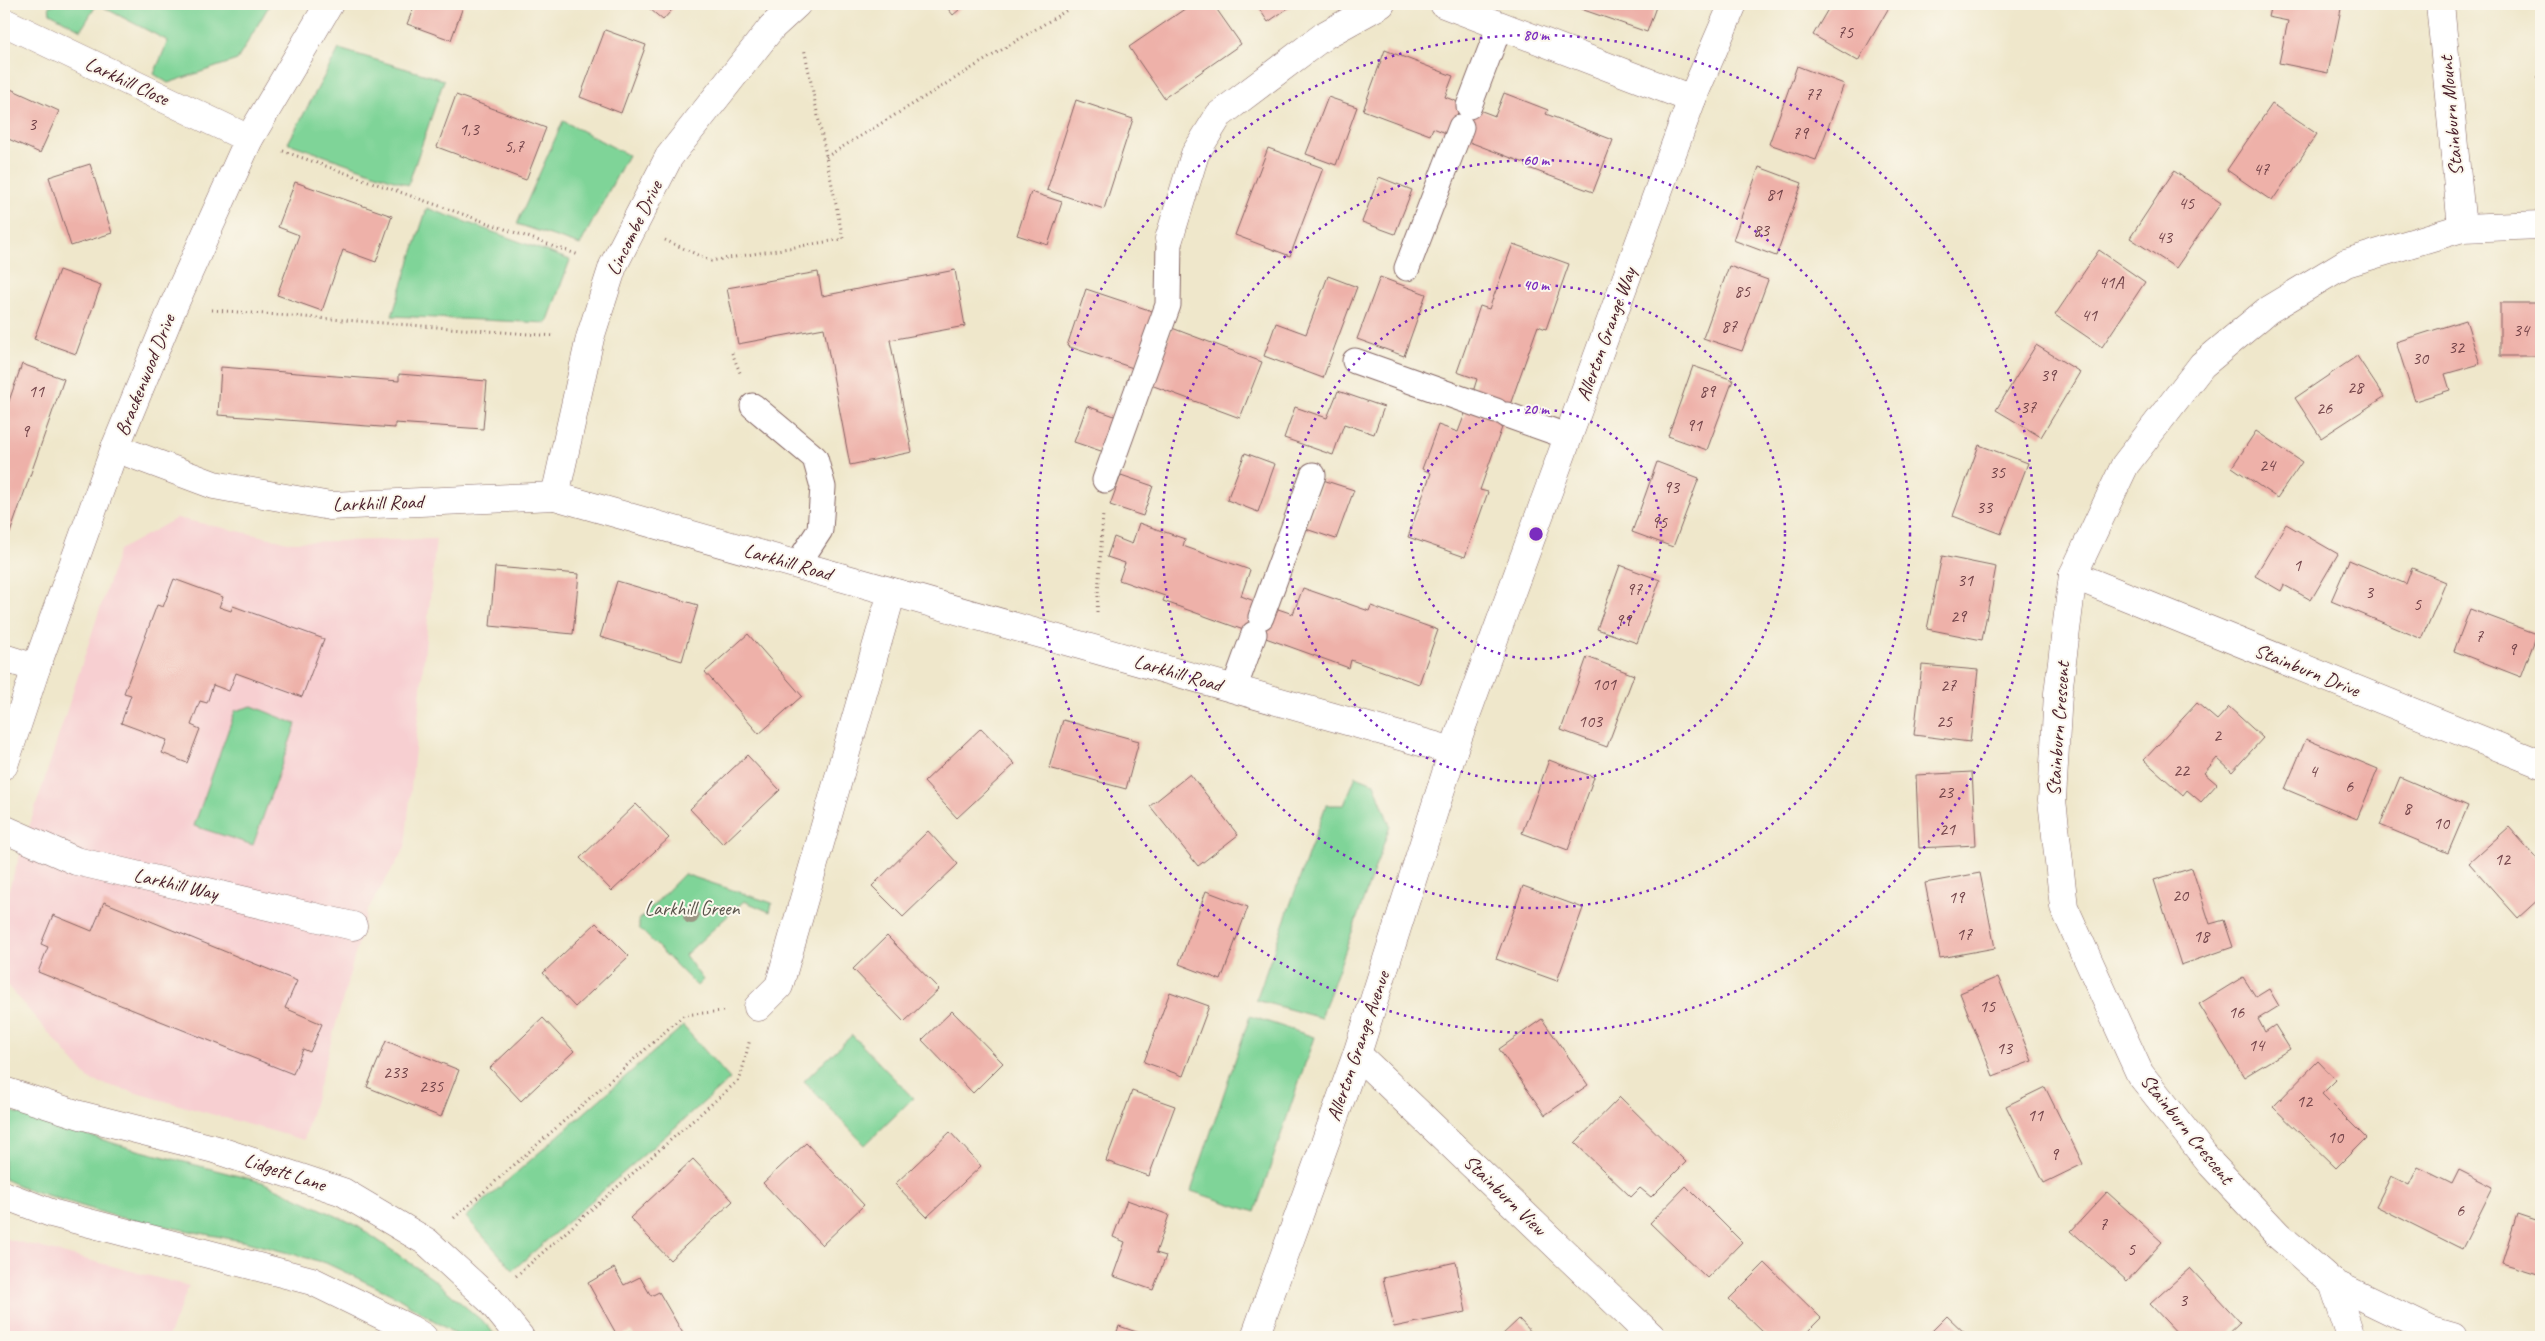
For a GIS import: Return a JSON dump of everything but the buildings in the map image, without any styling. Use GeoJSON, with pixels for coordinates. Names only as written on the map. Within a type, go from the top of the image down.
{"type":"FeatureCollection","features":[{"type":"Feature","properties":{"kind":"street","name":"Brackenwood Drive"},"geometry":{"type":"LineString","coordinates":[[4,765],[36,668],[116,448],[173,307],[249,139],[329,4]]}},
{"type":"Feature","properties":{"kind":"street"},"geometry":{"type":"LineString","coordinates":[[1169,239],[1195,154],[1219,115],[1325,36],[1381,4]]}},
{"type":"Feature","properties":{"kind":"street"},"geometry":{"type":"LineString","coordinates":[[1444,4],[1486,15],[1692,99]]}},
{"type":"Feature","properties":{"kind":"street","name":"Allerton Grange Way"},"geometry":{"type":"LineString","coordinates":[[1453,751],[1692,99],[1733,4]]}},
{"type":"Feature","properties":{"kind":"street","name":"Stainburn Mount"},"geometry":{"type":"LineString","coordinates":[[2440,4],[2462,228]]}},
{"type":"Feature","properties":{"kind":"street","name":"Lincombe Drive"},"geometry":{"type":"LineString","coordinates":[[555,496],[590,338],[613,266],[669,158],[772,27],[796,5]]}},
{"type":"Feature","properties":{"kind":"street","name":"Larkhill Close"},"geometry":{"type":"LineString","coordinates":[[4,22],[249,139]]}},
{"type":"Feature","properties":{"kind":"street","name":"Stainburn Crescent"},"geometry":{"type":"LineString","coordinates":[[2453,1337],[2432,1331],[2333,1283],[2278,1234],[2212,1164],[2140,1074],[2064,907],[2052,800],[2058,693],[2073,575],[2125,465],[2202,365],[2268,310],[2346,264],[2462,228],[2541,225]]}},
{"type":"Feature","properties":{"kind":"street","name":"Larkhill Road"},"geometry":{"type":"LineString","coordinates":[[116,448],[214,485],[330,506],[555,496],[1453,751]]}},
{"type":"Feature","properties":{"kind":"street","name":"Stainburn Drive"},"geometry":{"type":"LineString","coordinates":[[2073,575],[2541,764]]}},
{"type":"Feature","properties":{"kind":"street"},"geometry":{"type":"LineString","coordinates":[[758,1007],[779,986],[892,592]]}},
{"type":"Feature","properties":{"kind":"street"},"geometry":{"type":"LineString","coordinates":[[4,658],[36,668]]}},
{"type":"Feature","properties":{"kind":"street","name":"Allerton Grange Avenue"},"geometry":{"type":"LineString","coordinates":[[1255,1337],[1358,1054],[1453,751]]}},
{"type":"Feature","properties":{"kind":"street","name":"Larkhill Way"},"geometry":{"type":"LineString","coordinates":[[4,829],[76,860],[353,926]]}},
{"type":"Feature","properties":{"kind":"street","name":"Stainburn View"},"geometry":{"type":"LineString","coordinates":[[1358,1054],[1652,1337]]}},
{"type":"Feature","properties":{"kind":"street","name":"Lidgett Lane"},"geometry":{"type":"LineString","coordinates":[[4,1091],[80,1115],[214,1149],[343,1192],[428,1242],[490,1300],[520,1337]]}},
{"type":"Feature","properties":{"kind":"street"},"geometry":{"type":"LineString","coordinates":[[4,1195],[51,1213],[312,1281],[410,1328],[423,1337]]}},
{"type":"Feature","properties":{"kind":"street"},"geometry":{"type":"LineString","coordinates":[[2333,1283],[2351,1337]]}},
{"type":"Feature","properties":{"kind":"lane"},"geometry":{"type":"LineString","coordinates":[[1407,268],[1465,117],[1486,15]]}},
{"type":"Feature","properties":{"kind":"lane"},"geometry":{"type":"LineString","coordinates":[[1105,480],[1168,305],[1169,239]]}},
{"type":"Feature","properties":{"kind":"lane"},"geometry":{"type":"LineString","coordinates":[[1355,361],[1569,437]]}},
{"type":"Feature","properties":{"kind":"lane"},"geometry":{"type":"LineString","coordinates":[[753,406],[815,458],[823,487],[820,530],[797,565]]}},
{"type":"Feature","properties":{"kind":"lane"},"geometry":{"type":"LineString","coordinates":[[1234,689],[1313,475]]}},
{"type":"Feature","properties":{"kind":"path"},"geometry":{"type":"LineString","coordinates":[[826,157],[1076,4]]}},
{"type":"Feature","properties":{"kind":"path"},"geometry":{"type":"LineString","coordinates":[[634,225],[711,261],[843,239],[796,5]]}},
{"type":"Feature","properties":{"kind":"path"},"geometry":{"type":"LineString","coordinates":[[249,139],[613,266]]}},
{"type":"Feature","properties":{"kind":"path"},"geometry":{"type":"LineString","coordinates":[[173,307],[590,338]]}},
{"type":"Feature","properties":{"kind":"path"},"geometry":{"type":"LineString","coordinates":[[1095,650],[1105,480]]}},
{"type":"Feature","properties":{"kind":"path"},"geometry":{"type":"LineString","coordinates":[[428,1242],[684,1015],[758,1007],[740,1079],[490,1300]]}},
{"type":"Feature","properties":{"kind":"shaded area"},"geometry":{"type":"Polygon","coordinates":[[[177,518],[288,542],[436,539],[405,848],[367,911],[304,1140],[90,1080],[4,982],[4,904],[119,550],[177,518]]]}},
{"type":"Feature","properties":{"kind":"shaded area"},"geometry":{"type":"Polygon","coordinates":[[[4,1238],[189,1286],[168,1337],[4,1337],[4,1238]]]}},
{"type":"Feature","properties":{"kind":"green space"},"geometry":{"type":"Polygon","coordinates":[[[56,4],[97,4],[81,30],[50,13],[49,6],[56,4]]]}},
{"type":"Feature","properties":{"kind":"green space"},"geometry":{"type":"Polygon","coordinates":[[[97,4],[270,4],[237,60],[168,83],[154,74],[168,41],[97,4]]]}},
{"type":"Feature","properties":{"kind":"green space"},"geometry":{"type":"Polygon","coordinates":[[[339,49],[444,80],[408,185],[288,143],[339,49]]]}},
{"type":"Feature","properties":{"kind":"green space"},"geometry":{"type":"Polygon","coordinates":[[[563,121],[628,155],[580,245],[517,224],[563,121]]]}},
{"type":"Feature","properties":{"kind":"green space"},"geometry":{"type":"Polygon","coordinates":[[[427,208],[570,260],[547,323],[392,316],[427,208]]]}},
{"type":"Feature","properties":{"kind":"green space"},"geometry":{"type":"Polygon","coordinates":[[[252,706],[296,724],[253,845],[194,826],[235,711],[252,706]]]}},
{"type":"Feature","properties":{"kind":"green space"},"geometry":{"type":"Polygon","coordinates":[[[1356,776],[1374,783],[1390,826],[1321,1018],[1256,1000],[1326,805],[1344,805],[1356,776]]]}},
{"type":"Feature","properties":{"kind":"green space","name":"Larkhill Green"},"geometry":{"type":"Polygon","coordinates":[[[684,874],[772,903],[770,912],[744,901],[685,955],[703,980],[697,986],[639,928],[639,920],[684,874]]]}},
{"type":"Feature","properties":{"kind":"green space"},"geometry":{"type":"Polygon","coordinates":[[[1250,1016],[1314,1037],[1255,1212],[1191,1191],[1250,1016]]]}},
{"type":"Feature","properties":{"kind":"green space"},"geometry":{"type":"Polygon","coordinates":[[[683,1026],[730,1079],[513,1270],[466,1217],[683,1026]]]}},
{"type":"Feature","properties":{"kind":"green space"},"geometry":{"type":"Polygon","coordinates":[[[852,1035],[913,1098],[865,1145],[804,1081],[852,1035]]]}},
{"type":"Feature","properties":{"kind":"green space"},"geometry":{"type":"Polygon","coordinates":[[[4,1109],[126,1147],[262,1182],[356,1225],[433,1279],[488,1326],[496,1337],[460,1337],[395,1296],[326,1263],[247,1242],[117,1217],[27,1189],[4,1179],[4,1109]]]}}]}
